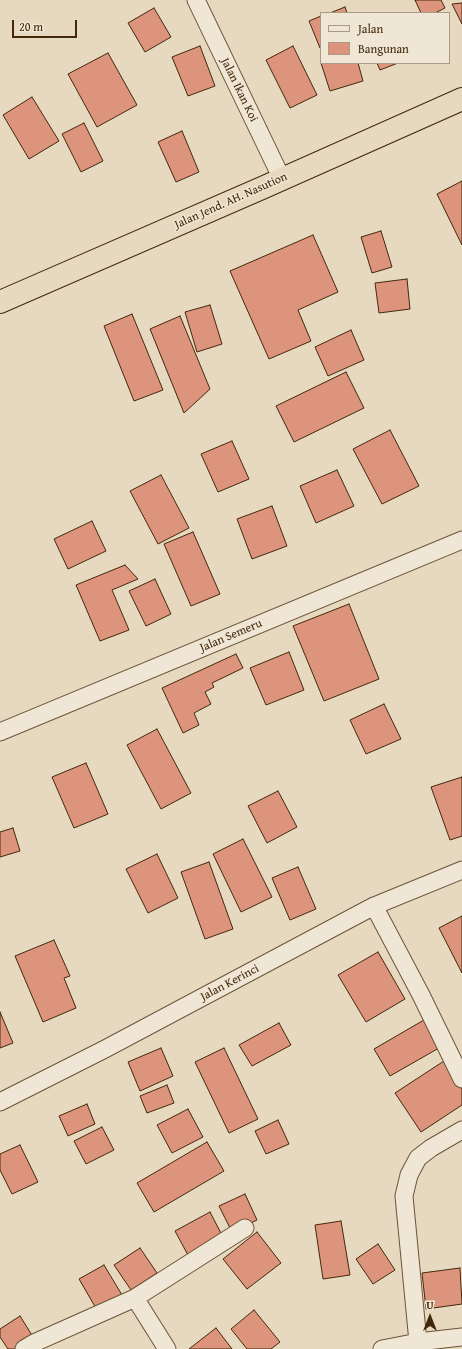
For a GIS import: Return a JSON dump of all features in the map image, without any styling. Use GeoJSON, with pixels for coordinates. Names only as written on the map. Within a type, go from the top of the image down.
{"type":"FeatureCollection","features":[{"type":"Feature","properties":{"kind":"highway","name":"Jalan Jend. AH. Nasution"},"geometry":{"type":"LineString","coordinates":[[0,302],[282,179],[462,98]]}},
{"type":"Feature","properties":{"kind":"street","name":"Jalan Ikan Koi"},"geometry":{"type":"LineString","coordinates":[[196,0],[282,179]]}},
{"type":"Feature","properties":{"kind":"street","name":"Jalan Semeru"},"geometry":{"type":"LineString","coordinates":[[0,732],[462,540]]}},
{"type":"Feature","properties":{"kind":"street","name":"Jalan Kerinci"},"geometry":{"type":"LineString","coordinates":[[0,1102],[105,1049],[374,906],[462,870]]}},
{"type":"Feature","properties":{"kind":"street"},"geometry":{"type":"LineString","coordinates":[[374,906],[421,995],[462,1079]]}},
{"type":"Feature","properties":{"kind":"street"},"geometry":{"type":"LineString","coordinates":[[418,1342],[404,1196],[409,1175],[418,1158],[462,1130]]}},
{"type":"Feature","properties":{"kind":"street"},"geometry":{"type":"LineString","coordinates":[[24,1349],[34,1343],[135,1298],[245,1228]]}},
{"type":"Feature","properties":{"kind":"street"},"geometry":{"type":"LineString","coordinates":[[135,1298],[167,1349]]}},
{"type":"Feature","properties":{"kind":"street"},"geometry":{"type":"LineString","coordinates":[[382,1349],[418,1342],[462,1337]]}},
{"type":"Feature","properties":{"kind":"building"},"geometry":{"type":"Polygon","coordinates":[[[415,0],[441,0],[445,8],[437,12],[421,12],[415,0]]]}},
{"type":"Feature","properties":{"kind":"building"},"geometry":{"type":"Polygon","coordinates":[[[462,3],[462,24],[452,4],[462,3]]]}},
{"type":"Feature","properties":{"kind":"building"},"geometry":{"type":"Polygon","coordinates":[[[345,7],[347,12],[332,12],[345,7]]]}},
{"type":"Feature","properties":{"kind":"building"},"geometry":{"type":"Polygon","coordinates":[[[154,8],[171,37],[145,52],[128,23],[154,8]]]}},
{"type":"Feature","properties":{"kind":"building"},"geometry":{"type":"Polygon","coordinates":[[[320,16],[320,48],[309,21],[320,16]]]}},
{"type":"Feature","properties":{"kind":"building"},"geometry":{"type":"Polygon","coordinates":[[[200,46],[215,86],[188,96],[172,57],[200,46]]]}},
{"type":"Feature","properties":{"kind":"building"},"geometry":{"type":"Polygon","coordinates":[[[293,46],[317,95],[290,108],[266,60],[293,46]]]}},
{"type":"Feature","properties":{"kind":"building"},"geometry":{"type":"Polygon","coordinates":[[[108,53],[137,105],[97,127],[68,74],[108,53]]]}},
{"type":"Feature","properties":{"kind":"building"},"geometry":{"type":"Polygon","coordinates":[[[321,64],[358,64],[363,81],[330,91],[321,64]]]}},
{"type":"Feature","properties":{"kind":"building"},"geometry":{"type":"Polygon","coordinates":[[[377,64],[395,64],[380,70],[377,64]]]}},
{"type":"Feature","properties":{"kind":"building"},"geometry":{"type":"Polygon","coordinates":[[[32,97],[59,141],[29,159],[3,115],[32,97]]]}},
{"type":"Feature","properties":{"kind":"building"},"geometry":{"type":"Polygon","coordinates":[[[84,123],[103,161],[81,172],[62,134],[84,123]]]}},
{"type":"Feature","properties":{"kind":"building"},"geometry":{"type":"Polygon","coordinates":[[[182,131],[199,172],[176,182],[158,142],[182,131]]]}},
{"type":"Feature","properties":{"kind":"building"},"geometry":{"type":"Polygon","coordinates":[[[462,181],[462,245],[437,194],[462,181]]]}},
{"type":"Feature","properties":{"kind":"building"},"geometry":{"type":"Polygon","coordinates":[[[381,231],[392,267],[372,273],[361,237],[381,231]]]}},
{"type":"Feature","properties":{"kind":"building"},"geometry":{"type":"Polygon","coordinates":[[[313,235],[338,292],[298,310],[311,341],[269,359],[230,271],[313,235]]]}},
{"type":"Feature","properties":{"kind":"building"},"geometry":{"type":"Polygon","coordinates":[[[407,279],[410,309],[379,313],[375,283],[407,279]]]}},
{"type":"Feature","properties":{"kind":"building"},"geometry":{"type":"Polygon","coordinates":[[[210,305],[222,344],[197,352],[185,312],[210,305]]]}},
{"type":"Feature","properties":{"kind":"building"},"geometry":{"type":"Polygon","coordinates":[[[132,314],[163,390],[134,401],[104,326],[132,314]]]}},
{"type":"Feature","properties":{"kind":"building"},"geometry":{"type":"Polygon","coordinates":[[[180,316],[210,389],[184,413],[150,329],[180,316]]]}},
{"type":"Feature","properties":{"kind":"building"},"geometry":{"type":"Polygon","coordinates":[[[351,330],[364,360],[328,376],[315,347],[351,330]]]}},
{"type":"Feature","properties":{"kind":"building"},"geometry":{"type":"Polygon","coordinates":[[[346,372],[364,408],[294,442],[276,406],[346,372]]]}},
{"type":"Feature","properties":{"kind":"building"},"geometry":{"type":"Polygon","coordinates":[[[390,430],[419,486],[382,504],[353,449],[390,430]]]}},
{"type":"Feature","properties":{"kind":"building"},"geometry":{"type":"Polygon","coordinates":[[[232,441],[249,479],[218,492],[201,454],[232,441]]]}},
{"type":"Feature","properties":{"kind":"building"},"geometry":{"type":"Polygon","coordinates":[[[337,470],[354,506],[316,523],[300,486],[337,470]]]}},
{"type":"Feature","properties":{"kind":"building"},"geometry":{"type":"Polygon","coordinates":[[[161,475],[189,528],[158,544],[130,491],[161,475]]]}},
{"type":"Feature","properties":{"kind":"building"},"geometry":{"type":"Polygon","coordinates":[[[272,506],[287,546],[252,559],[237,519],[272,506]]]}},
{"type":"Feature","properties":{"kind":"building"},"geometry":{"type":"Polygon","coordinates":[[[92,521],[106,551],[68,569],[54,539],[92,521]]]}},
{"type":"Feature","properties":{"kind":"building"},"geometry":{"type":"Polygon","coordinates":[[[193,532],[220,594],[191,606],[164,544],[193,532]]]}},
{"type":"Feature","properties":{"kind":"building"},"geometry":{"type":"Polygon","coordinates":[[[125,565],[138,579],[112,590],[129,630],[100,641],[76,585],[125,565]]]}},
{"type":"Feature","properties":{"kind":"building"},"geometry":{"type":"Polygon","coordinates":[[[155,579],[171,614],[146,626],[129,591],[155,579]]]}},
{"type":"Feature","properties":{"kind":"building"},"geometry":{"type":"Polygon","coordinates":[[[349,604],[379,679],[324,701],[293,626],[349,604]]]}},
{"type":"Feature","properties":{"kind":"building"},"geometry":{"type":"Polygon","coordinates":[[[289,652],[304,690],[266,705],[250,668],[289,652]]]}},
{"type":"Feature","properties":{"kind":"building"},"geometry":{"type":"Polygon","coordinates":[[[236,654],[243,668],[212,683],[214,687],[205,692],[211,704],[194,713],[199,725],[183,733],[162,688],[236,654]]]}},
{"type":"Feature","properties":{"kind":"building"},"geometry":{"type":"Polygon","coordinates":[[[384,704],[401,739],[366,754],[350,720],[384,704]]]}},
{"type":"Feature","properties":{"kind":"building"},"geometry":{"type":"Polygon","coordinates":[[[157,729],[191,793],[161,809],[127,745],[157,729]]]}},
{"type":"Feature","properties":{"kind":"building"},"geometry":{"type":"Polygon","coordinates":[[[86,763],[108,814],[74,828],[52,777],[86,763]]]}},
{"type":"Feature","properties":{"kind":"building"},"geometry":{"type":"Polygon","coordinates":[[[462,777],[462,836],[450,840],[431,787],[462,777]]]}},
{"type":"Feature","properties":{"kind":"building"},"geometry":{"type":"Polygon","coordinates":[[[278,791],[297,827],[267,843],[248,806],[278,791]]]}},
{"type":"Feature","properties":{"kind":"building"},"geometry":{"type":"Polygon","coordinates":[[[13,828],[20,851],[0,857],[0,832],[13,828]]]}},
{"type":"Feature","properties":{"kind":"building"},"geometry":{"type":"Polygon","coordinates":[[[243,839],[272,897],[241,912],[213,854],[243,839]]]}},
{"type":"Feature","properties":{"kind":"building"},"geometry":{"type":"Polygon","coordinates":[[[157,854],[178,898],[148,913],[126,869],[157,854]]]}},
{"type":"Feature","properties":{"kind":"building"},"geometry":{"type":"Polygon","coordinates":[[[209,862],[233,929],[205,939],[181,872],[209,862]]]}},
{"type":"Feature","properties":{"kind":"building"},"geometry":{"type":"Polygon","coordinates":[[[298,867],[316,909],[290,920],[272,878],[298,867]]]}},
{"type":"Feature","properties":{"kind":"building"},"geometry":{"type":"Polygon","coordinates":[[[462,916],[462,973],[439,928],[462,916]]]}},
{"type":"Feature","properties":{"kind":"building"},"geometry":{"type":"Polygon","coordinates":[[[54,940],[70,976],[64,978],[76,1008],[43,1022],[15,956],[54,940]]]}},
{"type":"Feature","properties":{"kind":"building"},"geometry":{"type":"Polygon","coordinates":[[[378,952],[405,999],[366,1022],[338,975],[378,952]]]}},
{"type":"Feature","properties":{"kind":"building"},"geometry":{"type":"Polygon","coordinates":[[[0,1012],[13,1043],[0,1048],[0,1012]]]}},
{"type":"Feature","properties":{"kind":"building"},"geometry":{"type":"Polygon","coordinates":[[[424,1020],[439,1048],[390,1076],[374,1049],[424,1020]]]}},
{"type":"Feature","properties":{"kind":"building"},"geometry":{"type":"Polygon","coordinates":[[[279,1023],[291,1045],[252,1066],[239,1045],[279,1023]]]}},
{"type":"Feature","properties":{"kind":"building"},"geometry":{"type":"Polygon","coordinates":[[[161,1048],[173,1076],[140,1091],[128,1062],[161,1048]]]}},
{"type":"Feature","properties":{"kind":"building"},"geometry":{"type":"Polygon","coordinates":[[[224,1048],[258,1119],[229,1133],[195,1062],[224,1048]]]}},
{"type":"Feature","properties":{"kind":"building"},"geometry":{"type":"Polygon","coordinates":[[[444,1061],[462,1089],[462,1105],[421,1132],[395,1093],[444,1061]]]}},
{"type":"Feature","properties":{"kind":"building"},"geometry":{"type":"Polygon","coordinates":[[[167,1085],[174,1103],[147,1113],[140,1096],[167,1085]]]}},
{"type":"Feature","properties":{"kind":"building"},"geometry":{"type":"Polygon","coordinates":[[[87,1104],[95,1124],[68,1136],[59,1116],[87,1104]]]}},
{"type":"Feature","properties":{"kind":"building"},"geometry":{"type":"Polygon","coordinates":[[[188,1109],[203,1137],[172,1153],[157,1125],[188,1109]]]}},
{"type":"Feature","properties":{"kind":"building"},"geometry":{"type":"Polygon","coordinates":[[[278,1120],[289,1144],[266,1154],[255,1131],[278,1120]]]}},
{"type":"Feature","properties":{"kind":"building"},"geometry":{"type":"Polygon","coordinates":[[[102,1127],[114,1150],[86,1164],[74,1141],[102,1127]]]}},
{"type":"Feature","properties":{"kind":"building"},"geometry":{"type":"Polygon","coordinates":[[[207,1142],[224,1171],[154,1212],[137,1183],[207,1142]]]}},
{"type":"Feature","properties":{"kind":"building"},"geometry":{"type":"Polygon","coordinates":[[[20,1145],[38,1182],[12,1194],[0,1170],[0,1154],[20,1145]]]}},
{"type":"Feature","properties":{"kind":"building"},"geometry":{"type":"Polygon","coordinates":[[[245,1194],[257,1220],[232,1232],[219,1206],[245,1194]]]}},
{"type":"Feature","properties":{"kind":"building"},"geometry":{"type":"Polygon","coordinates":[[[210,1212],[224,1239],[189,1257],[175,1231],[210,1212]]]}},
{"type":"Feature","properties":{"kind":"building"},"geometry":{"type":"Polygon","coordinates":[[[341,1221],[350,1275],[323,1279],[315,1225],[341,1221]]]}},
{"type":"Feature","properties":{"kind":"building"},"geometry":{"type":"Polygon","coordinates":[[[257,1232],[281,1263],[247,1289],[223,1259],[257,1232]]]}},
{"type":"Feature","properties":{"kind":"building"},"geometry":{"type":"Polygon","coordinates":[[[378,1244],[395,1270],[373,1284],[356,1259],[378,1244]]]}},
{"type":"Feature","properties":{"kind":"building"},"geometry":{"type":"Polygon","coordinates":[[[140,1248],[157,1273],[131,1290],[114,1265],[140,1248]]]}},
{"type":"Feature","properties":{"kind":"building"},"geometry":{"type":"Polygon","coordinates":[[[104,1265],[122,1295],[97,1310],[79,1279],[104,1265]]]}},
{"type":"Feature","properties":{"kind":"building"},"geometry":{"type":"Polygon","coordinates":[[[460,1268],[462,1304],[426,1309],[422,1273],[460,1268]]]}},
{"type":"Feature","properties":{"kind":"building"},"geometry":{"type":"Polygon","coordinates":[[[254,1310],[280,1342],[271,1349],[247,1349],[231,1329],[254,1310]]]}},
{"type":"Feature","properties":{"kind":"building"},"geometry":{"type":"Polygon","coordinates":[[[20,1316],[35,1340],[21,1349],[8,1349],[0,1337],[0,1329],[20,1316]]]}},
{"type":"Feature","properties":{"kind":"building"},"geometry":{"type":"Polygon","coordinates":[[[216,1328],[232,1349],[189,1349],[216,1328]]]}}]}
